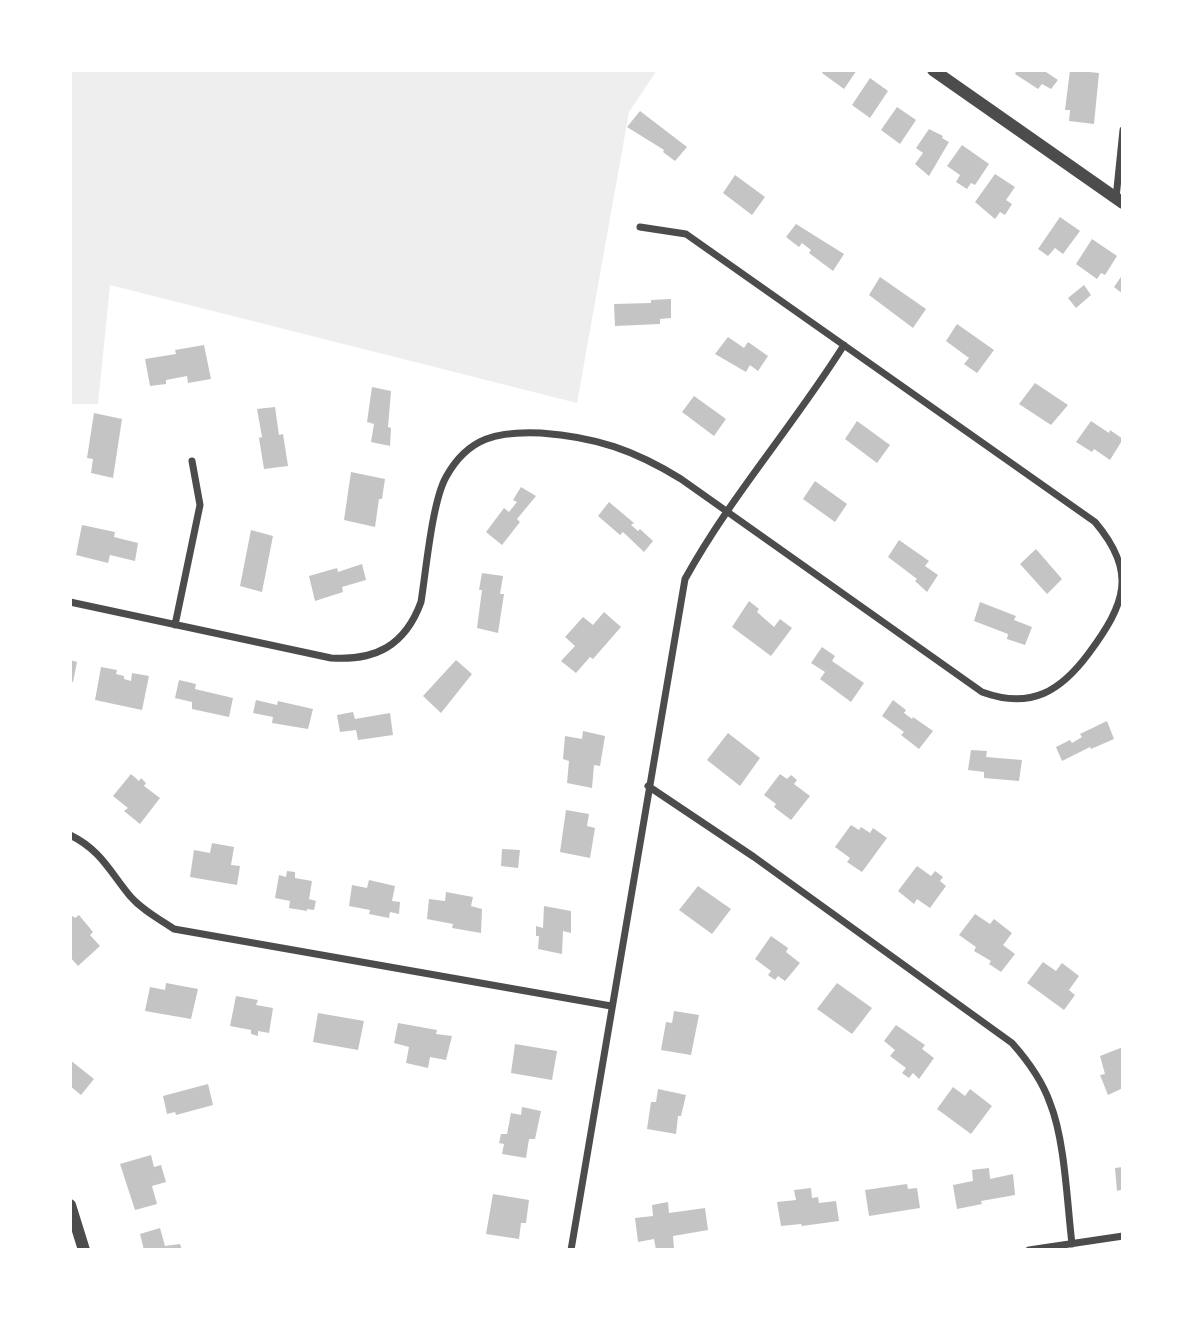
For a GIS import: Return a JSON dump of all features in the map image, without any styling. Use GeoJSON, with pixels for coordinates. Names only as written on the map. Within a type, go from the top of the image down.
{"type":"FeatureCollection","features":[{"type":"Feature","properties":{"kind":"street"},"geometry":{"type":"LineString","coordinates":[[933,70],[1120,200]]}},
{"type":"Feature","properties":{"kind":"street"},"geometry":{"type":"LineString","coordinates":[[1120,200],[1123,130]]}},
{"type":"Feature","properties":{"kind":"street"},"geometry":{"type":"LineString","coordinates":[[70,602],[331,658],[363,658],[385,649],[410,626],[421,602],[436,508],[447,475],[470,448],[498,434],[515,432],[564,435],[616,446],[650,460],[728,512],[970,685],[991,696],[1017,699],[1052,690],[1072,675],[1110,624],[1120,599],[1121,575],[1115,552],[1095,522],[686,234],[640,226]]}},
{"type":"Feature","properties":{"kind":"street"},"geometry":{"type":"LineString","coordinates":[[571,1250],[685,579],[701,550],[820,384],[844,345]]}},
{"type":"Feature","properties":{"kind":"street"},"geometry":{"type":"LineString","coordinates":[[175,625],[200,505],[192,461]]}},
{"type":"Feature","properties":{"kind":"street"},"geometry":{"type":"LineString","coordinates":[[648,786],[754,857],[1012,1043],[1041,1082],[1051,1104],[1057,1127],[1072,1244]]}},
{"type":"Feature","properties":{"kind":"street"},"geometry":{"type":"LineString","coordinates":[[70,835],[96,852],[131,897],[174,929],[611,1006]]}},
{"type":"Feature","properties":{"kind":"street"},"geometry":{"type":"LineString","coordinates":[[70,1205],[84,1250]]}},
{"type":"Feature","properties":{"kind":"street"},"geometry":{"type":"LineString","coordinates":[[1028,1250],[1123,1237]]}},
{"type":"Feature","properties":{"kind":"shaded area"},"geometry":{"type":"Polygon","coordinates":[[[70,70],[657,70],[629,112],[577,403],[110,285],[98,404],[70,404],[70,70]]]}},
{"type":"Feature","properties":{"kind":"building"},"geometry":{"type":"Polygon","coordinates":[[[824,70],[857,70],[844,89],[822,73],[824,70]]]}},
{"type":"Feature","properties":{"kind":"building"},"geometry":{"type":"Polygon","coordinates":[[[1017,70],[1043,70],[1058,80],[1051,89],[1042,84],[1038,89],[1015,74],[1017,70]]]}},
{"type":"Feature","properties":{"kind":"building"},"geometry":{"type":"Polygon","coordinates":[[[1070,70],[1099,73],[1094,124],[1069,121],[1070,110],[1065,110],[1070,70]]]}},
{"type":"Feature","properties":{"kind":"building"},"geometry":{"type":"Polygon","coordinates":[[[870,78],[888,91],[870,118],[852,105],[870,78]]]}},
{"type":"Feature","properties":{"kind":"building"},"geometry":{"type":"Polygon","coordinates":[[[897,107],[916,120],[900,144],[881,130],[897,107]]]}},
{"type":"Feature","properties":{"kind":"building"},"geometry":{"type":"Polygon","coordinates":[[[640,111],[687,147],[675,161],[663,152],[664,150],[627,127],[640,111]]]}},
{"type":"Feature","properties":{"kind":"building"},"geometry":{"type":"Polygon","coordinates":[[[929,129],[949,142],[929,176],[915,164],[923,153],[916,148],[929,129]]]}},
{"type":"Feature","properties":{"kind":"building"},"geometry":{"type":"Polygon","coordinates":[[[962,145],[989,164],[975,185],[971,183],[967,189],[956,182],[960,175],[947,166],[962,145]]]}},
{"type":"Feature","properties":{"kind":"building"},"geometry":{"type":"Polygon","coordinates":[[[995,174],[1015,187],[1006,200],[1012,204],[1005,215],[1000,212],[995,219],[975,202],[995,174]]]}},
{"type":"Feature","properties":{"kind":"building"},"geometry":{"type":"Polygon","coordinates":[[[735,175],[765,197],[752,215],[723,193],[735,175]]]}},
{"type":"Feature","properties":{"kind":"building"},"geometry":{"type":"Polygon","coordinates":[[[1060,217],[1080,231],[1063,254],[1055,248],[1048,256],[1038,249],[1060,217]]]}},
{"type":"Feature","properties":{"kind":"building"},"geometry":{"type":"Polygon","coordinates":[[[796,224],[844,254],[833,271],[809,253],[811,250],[802,243],[799,247],[786,237],[796,224]]]}},
{"type":"Feature","properties":{"kind":"building"},"geometry":{"type":"Polygon","coordinates":[[[1092,239],[1117,256],[1105,275],[1101,273],[1097,279],[1076,264],[1092,239]]]}},
{"type":"Feature","properties":{"kind":"building"},"geometry":{"type":"Polygon","coordinates":[[[1123,274],[1123,294],[1114,287],[1123,274]]]}},
{"type":"Feature","properties":{"kind":"building"},"geometry":{"type":"Polygon","coordinates":[[[880,277],[926,309],[913,328],[869,295],[880,277]]]}},
{"type":"Feature","properties":{"kind":"building"},"geometry":{"type":"Polygon","coordinates":[[[1084,285],[1091,295],[1076,308],[1068,298],[1084,285]]]}},
{"type":"Feature","properties":{"kind":"building"},"geometry":{"type":"Polygon","coordinates":[[[671,299],[671,318],[660,319],[660,324],[615,326],[614,304],[651,303],[651,300],[671,299]]]}},
{"type":"Feature","properties":{"kind":"building"},"geometry":{"type":"Polygon","coordinates":[[[957,324],[994,350],[977,373],[964,364],[969,358],[946,341],[957,324]]]}},
{"type":"Feature","properties":{"kind":"building"},"geometry":{"type":"Polygon","coordinates":[[[728,337],[744,348],[748,342],[768,356],[758,371],[750,365],[746,372],[715,354],[728,337]]]}},
{"type":"Feature","properties":{"kind":"building"},"geometry":{"type":"Polygon","coordinates":[[[204,345],[211,379],[188,383],[187,376],[166,380],[166,384],[150,386],[145,359],[176,354],[175,350],[204,345]]]}},
{"type":"Feature","properties":{"kind":"building"},"geometry":{"type":"Polygon","coordinates":[[[1035,383],[1068,405],[1051,425],[1019,404],[1035,383]]]}},
{"type":"Feature","properties":{"kind":"building"},"geometry":{"type":"Polygon","coordinates":[[[372,387],[391,391],[388,427],[391,428],[390,446],[371,442],[374,424],[367,422],[372,387]]]}},
{"type":"Feature","properties":{"kind":"building"},"geometry":{"type":"Polygon","coordinates":[[[694,396],[726,419],[714,436],[682,412],[694,396]]]}},
{"type":"Feature","properties":{"kind":"building"},"geometry":{"type":"Polygon","coordinates":[[[275,407],[279,435],[283,434],[288,466],[264,469],[257,409],[275,407]]]}},
{"type":"Feature","properties":{"kind":"building"},"geometry":{"type":"Polygon","coordinates":[[[94,413],[122,419],[113,478],[91,473],[93,459],[87,458],[94,413]]]}},
{"type":"Feature","properties":{"kind":"building"},"geometry":{"type":"Polygon","coordinates":[[[857,421],[890,445],[877,463],[845,439],[857,421]]]}},
{"type":"Feature","properties":{"kind":"building"},"geometry":{"type":"Polygon","coordinates":[[[1091,421],[1123,439],[1110,460],[1094,449],[1092,452],[1076,442],[1091,421]]]}},
{"type":"Feature","properties":{"kind":"building"},"geometry":{"type":"Polygon","coordinates":[[[351,472],[385,479],[375,527],[344,520],[351,472]]]}},
{"type":"Feature","properties":{"kind":"building"},"geometry":{"type":"Polygon","coordinates":[[[815,481],[847,504],[835,522],[803,499],[815,481]]]}},
{"type":"Feature","properties":{"kind":"building"},"geometry":{"type":"Polygon","coordinates":[[[521,487],[536,496],[517,519],[520,522],[502,545],[486,532],[504,508],[509,512],[517,502],[513,500],[521,487]]]}},
{"type":"Feature","properties":{"kind":"building"},"geometry":{"type":"Polygon","coordinates":[[[609,502],[634,523],[631,525],[653,541],[644,552],[623,532],[620,535],[598,516],[609,502]]]}},
{"type":"Feature","properties":{"kind":"building"},"geometry":{"type":"Polygon","coordinates":[[[82,525],[115,532],[114,537],[138,543],[135,561],[110,555],[108,563],[76,555],[82,525]]]}},
{"type":"Feature","properties":{"kind":"building"},"geometry":{"type":"Polygon","coordinates":[[[251,530],[273,536],[262,592],[240,586],[251,530]]]}},
{"type":"Feature","properties":{"kind":"building"},"geometry":{"type":"Polygon","coordinates":[[[899,540],[929,561],[925,566],[938,575],[927,592],[915,581],[917,579],[888,557],[899,540]]]}},
{"type":"Feature","properties":{"kind":"building"},"geometry":{"type":"Polygon","coordinates":[[[1036,549],[1062,579],[1047,594],[1020,564],[1036,549]]]}},
{"type":"Feature","properties":{"kind":"building"},"geometry":{"type":"Polygon","coordinates":[[[362,564],[366,580],[342,587],[343,592],[315,601],[309,576],[337,568],[338,572],[362,564]]]}},
{"type":"Feature","properties":{"kind":"building"},"geometry":{"type":"Polygon","coordinates":[[[482,573],[503,576],[500,594],[504,594],[498,633],[477,628],[482,573]]]}},
{"type":"Feature","properties":{"kind":"building"},"geometry":{"type":"Polygon","coordinates":[[[749,601],[774,627],[780,619],[792,628],[771,656],[732,627],[749,601]]]}},
{"type":"Feature","properties":{"kind":"building"},"geometry":{"type":"Polygon","coordinates":[[[980,602],[1016,616],[1014,620],[1032,627],[1025,645],[1007,639],[1008,634],[974,621],[980,602]]]}},
{"type":"Feature","properties":{"kind":"building"},"geometry":{"type":"Polygon","coordinates":[[[604,612],[621,627],[593,659],[590,657],[576,673],[561,661],[575,646],[565,637],[583,617],[593,625],[604,612]]]}},
{"type":"Feature","properties":{"kind":"building"},"geometry":{"type":"Polygon","coordinates":[[[822,647],[835,656],[832,661],[864,683],[851,702],[820,679],[825,672],[811,663],[822,647]]]}},
{"type":"Feature","properties":{"kind":"building"},"geometry":{"type":"Polygon","coordinates":[[[70,660],[77,662],[73,682],[70,682],[70,660]]]}},
{"type":"Feature","properties":{"kind":"building"},"geometry":{"type":"Polygon","coordinates":[[[456,660],[472,674],[441,713],[423,696],[456,660]]]}},
{"type":"Feature","properties":{"kind":"building"},"geometry":{"type":"Polygon","coordinates":[[[101,667],[117,670],[116,674],[131,681],[132,673],[149,676],[142,710],[95,700],[101,667]]]}},
{"type":"Feature","properties":{"kind":"building"},"geometry":{"type":"Polygon","coordinates":[[[179,680],[196,684],[195,689],[233,698],[229,717],[192,709],[192,702],[175,698],[179,680]]]}},
{"type":"Feature","properties":{"kind":"building"},"geometry":{"type":"Polygon","coordinates":[[[256,700],[277,705],[278,701],[313,709],[308,729],[272,723],[273,717],[253,713],[256,700]]]}},
{"type":"Feature","properties":{"kind":"building"},"geometry":{"type":"Polygon","coordinates":[[[893,700],[906,710],[904,713],[933,731],[919,749],[901,735],[904,732],[882,716],[893,700]]]}},
{"type":"Feature","properties":{"kind":"building"},"geometry":{"type":"Polygon","coordinates":[[[353,712],[355,719],[390,713],[393,735],[358,740],[356,730],[340,732],[337,715],[353,712]]]}},
{"type":"Feature","properties":{"kind":"building"},"geometry":{"type":"Polygon","coordinates":[[[1107,721],[1114,739],[1062,761],[1056,747],[1070,740],[1072,743],[1082,737],[1080,734],[1107,721]]]}},
{"type":"Feature","properties":{"kind":"building"},"geometry":{"type":"Polygon","coordinates":[[[583,731],[605,736],[600,766],[594,765],[592,788],[567,783],[569,761],[563,759],[565,736],[582,739],[583,731]]]}},
{"type":"Feature","properties":{"kind":"building"},"geometry":{"type":"Polygon","coordinates":[[[728,733],[760,758],[740,786],[707,760],[728,733]]]}},
{"type":"Feature","properties":{"kind":"building"},"geometry":{"type":"Polygon","coordinates":[[[971,750],[987,751],[986,757],[1022,760],[1019,781],[984,778],[984,772],[968,770],[971,750]]]}},
{"type":"Feature","properties":{"kind":"building"},"geometry":{"type":"Polygon","coordinates":[[[131,774],[139,781],[141,778],[146,783],[144,786],[160,798],[140,824],[124,811],[128,808],[113,796],[131,774]]]}},
{"type":"Feature","properties":{"kind":"building"},"geometry":{"type":"Polygon","coordinates":[[[780,774],[787,779],[791,775],[797,780],[794,784],[810,796],[791,820],[764,795],[780,774]]]}},
{"type":"Feature","properties":{"kind":"building"},"geometry":{"type":"Polygon","coordinates":[[[566,810],[589,814],[587,826],[595,828],[590,858],[560,852],[566,810]]]}},
{"type":"Feature","properties":{"kind":"building"},"geometry":{"type":"Polygon","coordinates":[[[851,825],[870,833],[873,828],[887,838],[862,872],[847,862],[850,858],[835,847],[851,825]]]}},
{"type":"Feature","properties":{"kind":"building"},"geometry":{"type":"Polygon","coordinates":[[[212,843],[234,847],[231,865],[240,866],[237,885],[190,877],[194,850],[210,853],[212,843]]]}},
{"type":"Feature","properties":{"kind":"building"},"geometry":{"type":"Polygon","coordinates":[[[502,849],[520,850],[518,868],[501,866],[502,849]]]}},
{"type":"Feature","properties":{"kind":"building"},"geometry":{"type":"Polygon","coordinates":[[[917,866],[931,876],[935,871],[943,877],[940,881],[946,886],[930,908],[917,899],[914,904],[898,891],[917,866]]]}},
{"type":"Feature","properties":{"kind":"building"},"geometry":{"type":"Polygon","coordinates":[[[287,871],[295,872],[295,878],[312,881],[309,899],[316,901],[314,910],[289,908],[290,901],[275,898],[279,875],[286,877],[287,871]]]}},
{"type":"Feature","properties":{"kind":"building"},"geometry":{"type":"Polygon","coordinates":[[[369,880],[395,886],[392,901],[400,902],[399,914],[390,912],[389,918],[369,914],[370,910],[349,906],[352,885],[367,888],[369,880]]]}},
{"type":"Feature","properties":{"kind":"building"},"geometry":{"type":"Polygon","coordinates":[[[698,886],[731,909],[712,934],[679,910],[698,886]]]}},
{"type":"Feature","properties":{"kind":"building"},"geometry":{"type":"Polygon","coordinates":[[[446,892],[473,897],[471,906],[482,909],[481,933],[452,928],[453,924],[427,919],[429,899],[445,901],[446,892]]]}},
{"type":"Feature","properties":{"kind":"building"},"geometry":{"type":"Polygon","coordinates":[[[544,906],[571,911],[571,933],[563,931],[562,954],[538,949],[539,936],[536,936],[536,926],[543,928],[544,906]]]}},
{"type":"Feature","properties":{"kind":"building"},"geometry":{"type":"Polygon","coordinates":[[[975,914],[990,924],[994,919],[1012,933],[1003,945],[1015,954],[1001,972],[989,964],[991,961],[974,951],[976,947],[959,935],[975,914]]]}},
{"type":"Feature","properties":{"kind":"building"},"geometry":{"type":"Polygon","coordinates":[[[79,915],[93,932],[90,935],[100,946],[78,966],[70,957],[70,918],[79,915]]]}},
{"type":"Feature","properties":{"kind":"building"},"geometry":{"type":"Polygon","coordinates":[[[771,936],[788,948],[786,952],[800,963],[785,981],[778,976],[775,980],[768,975],[771,971],[755,959],[771,936]]]}},
{"type":"Feature","properties":{"kind":"building"},"geometry":{"type":"Polygon","coordinates":[[[1043,962],[1056,971],[1062,963],[1079,976],[1069,990],[1075,995],[1064,1010],[1027,983],[1043,962]]]}},
{"type":"Feature","properties":{"kind":"building"},"geometry":{"type":"Polygon","coordinates":[[[166,983],[198,989],[191,1019],[145,1011],[150,987],[165,990],[166,983]]]}},
{"type":"Feature","properties":{"kind":"building"},"geometry":{"type":"Polygon","coordinates":[[[837,983],[872,1008],[852,1034],[817,1009],[837,983]]]}},
{"type":"Feature","properties":{"kind":"building"},"geometry":{"type":"Polygon","coordinates":[[[236,996],[258,1000],[256,1005],[273,1008],[269,1033],[258,1031],[258,1036],[251,1034],[251,1030],[230,1026],[236,996]]]}},
{"type":"Feature","properties":{"kind":"building"},"geometry":{"type":"Polygon","coordinates":[[[674,1011],[699,1015],[691,1055],[661,1050],[666,1022],[672,1023],[674,1011]]]}},
{"type":"Feature","properties":{"kind":"building"},"geometry":{"type":"Polygon","coordinates":[[[318,1013],[364,1021],[358,1050],[313,1042],[318,1013]]]}},
{"type":"Feature","properties":{"kind":"building"},"geometry":{"type":"Polygon","coordinates":[[[398,1023],[437,1030],[436,1034],[452,1036],[446,1060],[430,1057],[428,1068],[406,1063],[409,1047],[394,1043],[398,1023]]]}},
{"type":"Feature","properties":{"kind":"building"},"geometry":{"type":"Polygon","coordinates":[[[896,1025],[925,1045],[922,1049],[934,1058],[919,1079],[913,1073],[909,1078],[902,1073],[906,1068],[890,1056],[895,1050],[884,1041],[896,1025]]]}},
{"type":"Feature","properties":{"kind":"building"},"geometry":{"type":"Polygon","coordinates":[[[515,1044],[557,1051],[552,1080],[511,1073],[515,1044]]]}},
{"type":"Feature","properties":{"kind":"building"},"geometry":{"type":"Polygon","coordinates":[[[1123,1047],[1123,1088],[1108,1095],[1100,1075],[1105,1074],[1100,1056],[1123,1047]]]}},
{"type":"Feature","properties":{"kind":"building"},"geometry":{"type":"Polygon","coordinates":[[[70,1060],[94,1079],[81,1095],[70,1086],[70,1060]]]}},
{"type":"Feature","properties":{"kind":"building"},"geometry":{"type":"Polygon","coordinates":[[[208,1084],[213,1105],[176,1115],[175,1112],[167,1114],[163,1096],[208,1084]]]}},
{"type":"Feature","properties":{"kind":"building"},"geometry":{"type":"Polygon","coordinates":[[[953,1087],[965,1096],[970,1089],[992,1106],[971,1134],[937,1109],[953,1087]]]}},
{"type":"Feature","properties":{"kind":"building"},"geometry":{"type":"Polygon","coordinates":[[[658,1089],[686,1095],[681,1116],[678,1116],[676,1134],[647,1129],[651,1102],[656,1102],[658,1089]]]}},
{"type":"Feature","properties":{"kind":"building"},"geometry":{"type":"Polygon","coordinates":[[[522,1107],[541,1111],[535,1139],[529,1139],[526,1158],[502,1154],[504,1144],[499,1143],[501,1134],[507,1134],[511,1113],[521,1115],[522,1107]]]}},
{"type":"Feature","properties":{"kind":"building"},"geometry":{"type":"Polygon","coordinates":[[[151,1155],[154,1167],[161,1165],[166,1182],[152,1186],[157,1204],[135,1210],[120,1164],[151,1155]]]}},
{"type":"Feature","properties":{"kind":"building"},"geometry":{"type":"Polygon","coordinates":[[[1123,1167],[1123,1189],[1117,1191],[1115,1168],[1123,1167]]]}},
{"type":"Feature","properties":{"kind":"building"},"geometry":{"type":"Polygon","coordinates":[[[989,1168],[990,1179],[1013,1174],[1015,1195],[981,1201],[982,1204],[957,1209],[953,1185],[973,1181],[972,1170],[989,1168]]]}},
{"type":"Feature","properties":{"kind":"building"},"geometry":{"type":"Polygon","coordinates":[[[907,1184],[908,1189],[917,1188],[920,1208],[869,1216],[865,1190],[907,1184]]]}},
{"type":"Feature","properties":{"kind":"building"},"geometry":{"type":"Polygon","coordinates":[[[811,1188],[812,1198],[818,1197],[819,1203],[836,1201],[839,1221],[781,1226],[777,1202],[796,1200],[794,1190],[811,1188]]]}},
{"type":"Feature","properties":{"kind":"building"},"geometry":{"type":"Polygon","coordinates":[[[493,1194],[529,1200],[526,1223],[521,1223],[519,1239],[486,1234],[493,1194]]]}},
{"type":"Feature","properties":{"kind":"building"},"geometry":{"type":"Polygon","coordinates":[[[668,1202],[669,1213],[705,1208],[708,1230],[673,1236],[674,1248],[656,1250],[654,1239],[638,1242],[635,1218],[653,1216],[652,1205],[668,1202]]]}},
{"type":"Feature","properties":{"kind":"building"},"geometry":{"type":"Polygon","coordinates":[[[160,1228],[165,1246],[180,1244],[182,1250],[144,1250],[140,1234],[160,1228]]]}}]}
